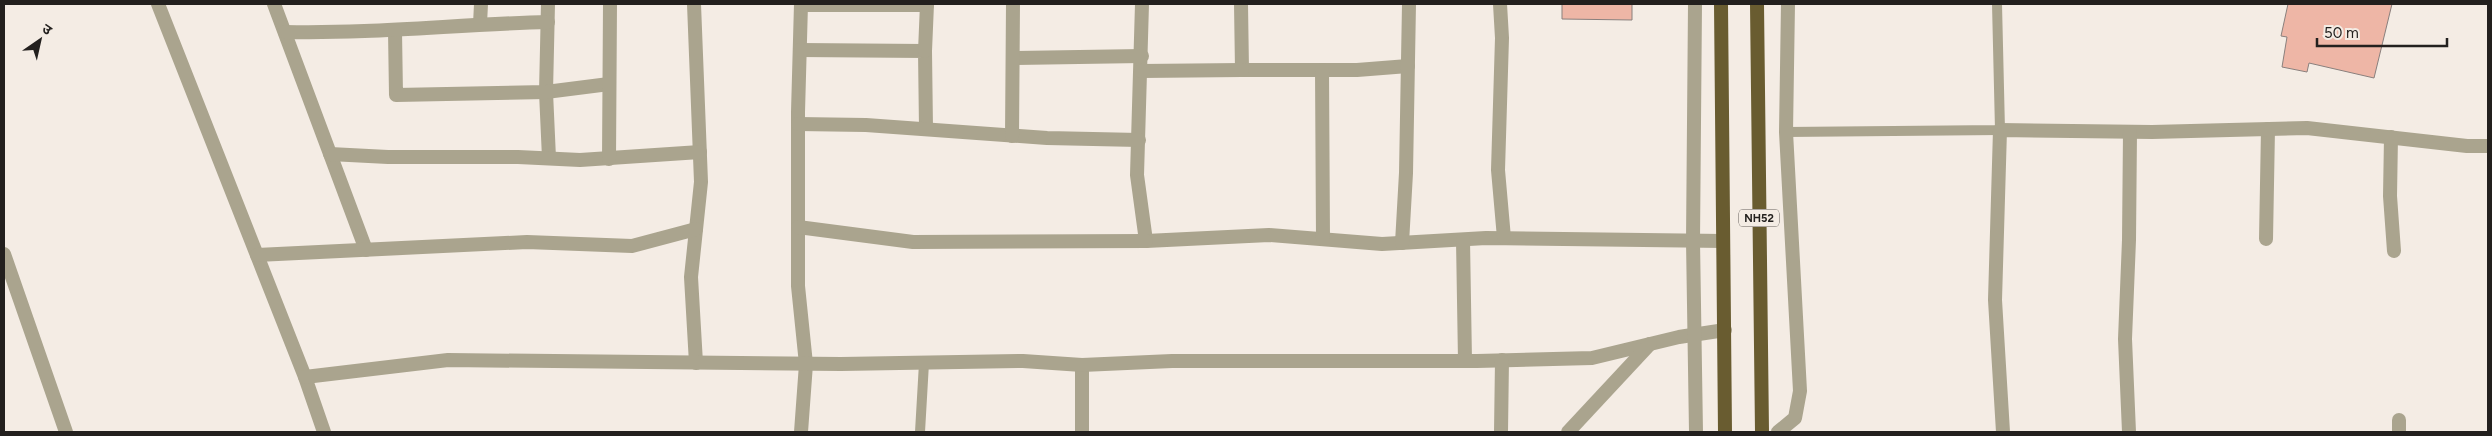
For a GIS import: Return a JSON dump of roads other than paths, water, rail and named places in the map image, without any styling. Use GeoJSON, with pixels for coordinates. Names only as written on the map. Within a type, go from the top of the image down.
{"type":"FeatureCollection","features":[{"type":"Feature","properties":{"kind":"highway","name":"NH52"},"geometry":{"type":"LineString","coordinates":[[1721,4],[1725,432]]}},
{"type":"Feature","properties":{"kind":"highway","name":"NH52"},"geometry":{"type":"LineString","coordinates":[[1757,4],[1762,432]]}},
{"type":"Feature","properties":{"kind":"street"},"geometry":{"type":"LineString","coordinates":[[158,4],[306,377],[324,432]]}},
{"type":"Feature","properties":{"kind":"street"},"geometry":{"type":"LineString","coordinates":[[274,4],[366,250]]}},
{"type":"Feature","properties":{"kind":"street"},"geometry":{"type":"LineString","coordinates":[[480,24],[481,4]]}},
{"type":"Feature","properties":{"kind":"street"},"geometry":{"type":"LineString","coordinates":[[548,4],[546,92],[549,158]]}},
{"type":"Feature","properties":{"kind":"street"},"geometry":{"type":"LineString","coordinates":[[609,158],[610,4]]}},
{"type":"Feature","properties":{"kind":"street"},"geometry":{"type":"LineString","coordinates":[[694,4],[701,182],[691,277],[696,363]]}},
{"type":"Feature","properties":{"kind":"street"},"geometry":{"type":"LineString","coordinates":[[801,432],[806,364],[798,286],[798,124],[801,5],[927,4],[925,51],[926,129]]}},
{"type":"Feature","properties":{"kind":"street"},"geometry":{"type":"LineString","coordinates":[[1012,4],[1012,136]]}},
{"type":"Feature","properties":{"kind":"street"},"geometry":{"type":"LineString","coordinates":[[1142,4],[1142,71],[1137,175],[1146,241]]}},
{"type":"Feature","properties":{"kind":"street"},"geometry":{"type":"LineString","coordinates":[[1241,4],[1242,70]]}},
{"type":"Feature","properties":{"kind":"street"},"geometry":{"type":"LineString","coordinates":[[1402,243],[1409,4]]}},
{"type":"Feature","properties":{"kind":"street"},"geometry":{"type":"LineString","coordinates":[[1500,4],[1502,38],[1498,170],[1504,238]]}},
{"type":"Feature","properties":{"kind":"street"},"geometry":{"type":"LineString","coordinates":[[1695,4],[1693,241],[1696,335],[1696,432]]}},
{"type":"Feature","properties":{"kind":"street"},"geometry":{"type":"LineString","coordinates":[[1778,432],[1795,418],[1800,392],[1786,132],[1788,4]]}},
{"type":"Feature","properties":{"kind":"street"},"geometry":{"type":"LineString","coordinates":[[285,32],[351,33],[480,24],[548,22]]}},
{"type":"Feature","properties":{"kind":"street"},"geometry":{"type":"LineString","coordinates":[[395,31],[396,95],[546,92],[609,84]]}},
{"type":"Feature","properties":{"kind":"street"},"geometry":{"type":"LineString","coordinates":[[800,50],[925,51]]}},
{"type":"Feature","properties":{"kind":"street"},"geometry":{"type":"LineString","coordinates":[[1013,58],[1142,56]]}},
{"type":"Feature","properties":{"kind":"street"},"geometry":{"type":"LineString","coordinates":[[1142,71],[1357,70],[1408,66]]}},
{"type":"Feature","properties":{"kind":"street"},"geometry":{"type":"LineString","coordinates":[[1322,70],[1323,239]]}},
{"type":"Feature","properties":{"kind":"street"},"geometry":{"type":"LineString","coordinates":[[798,124],[926,129],[962,134],[1139,140]]}},
{"type":"Feature","properties":{"kind":"street"},"geometry":{"type":"LineString","coordinates":[[2003,432],[1995,300],[2000,130],[2130,132],[2307,128],[2466,146],[2488,146]]}},
{"type":"Feature","properties":{"kind":"street"},"geometry":{"type":"LineString","coordinates":[[2266,239],[2268,129]]}},
{"type":"Feature","properties":{"kind":"street"},"geometry":{"type":"LineString","coordinates":[[2129,432],[2125,339],[2129,240],[2130,132]]}},
{"type":"Feature","properties":{"kind":"street"},"geometry":{"type":"LineString","coordinates":[[2391,137],[2390,196],[2394,251]]}},
{"type":"Feature","properties":{"kind":"street"},"geometry":{"type":"LineString","coordinates":[[330,154],[388,157],[609,158],[700,152]]}},
{"type":"Feature","properties":{"kind":"street"},"geometry":{"type":"LineString","coordinates":[[798,227],[913,242],[1146,241],[1269,235],[1382,244],[1504,238],[1723,241]]}},
{"type":"Feature","properties":{"kind":"street"},"geometry":{"type":"LineString","coordinates":[[257,255],[527,242],[632,246],[696,229]]}},
{"type":"Feature","properties":{"kind":"street"},"geometry":{"type":"LineString","coordinates":[[1463,240],[1465,361]]}},
{"type":"Feature","properties":{"kind":"street"},"geometry":{"type":"LineString","coordinates":[[4,254],[66,432]]}},
{"type":"Feature","properties":{"kind":"street"},"geometry":{"type":"LineString","coordinates":[[306,377],[448,360],[806,364],[1023,361],[1082,366],[1182,361],[1465,361],[1592,358],[1650,344],[1725,330]]}},
{"type":"Feature","properties":{"kind":"street"},"geometry":{"type":"LineString","coordinates":[[1568,432],[1650,344]]}},
{"type":"Feature","properties":{"kind":"street"},"geometry":{"type":"LineString","coordinates":[[1501,432],[1502,360]]}},
{"type":"Feature","properties":{"kind":"street"},"geometry":{"type":"LineString","coordinates":[[1082,366],[1082,432]]}},
{"type":"Feature","properties":{"kind":"lane"},"geometry":{"type":"LineString","coordinates":[[1786,132],[2000,130],[1997,4]]}},
{"type":"Feature","properties":{"kind":"lane"},"geometry":{"type":"LineString","coordinates":[[920,432],[924,363]]}}]}
